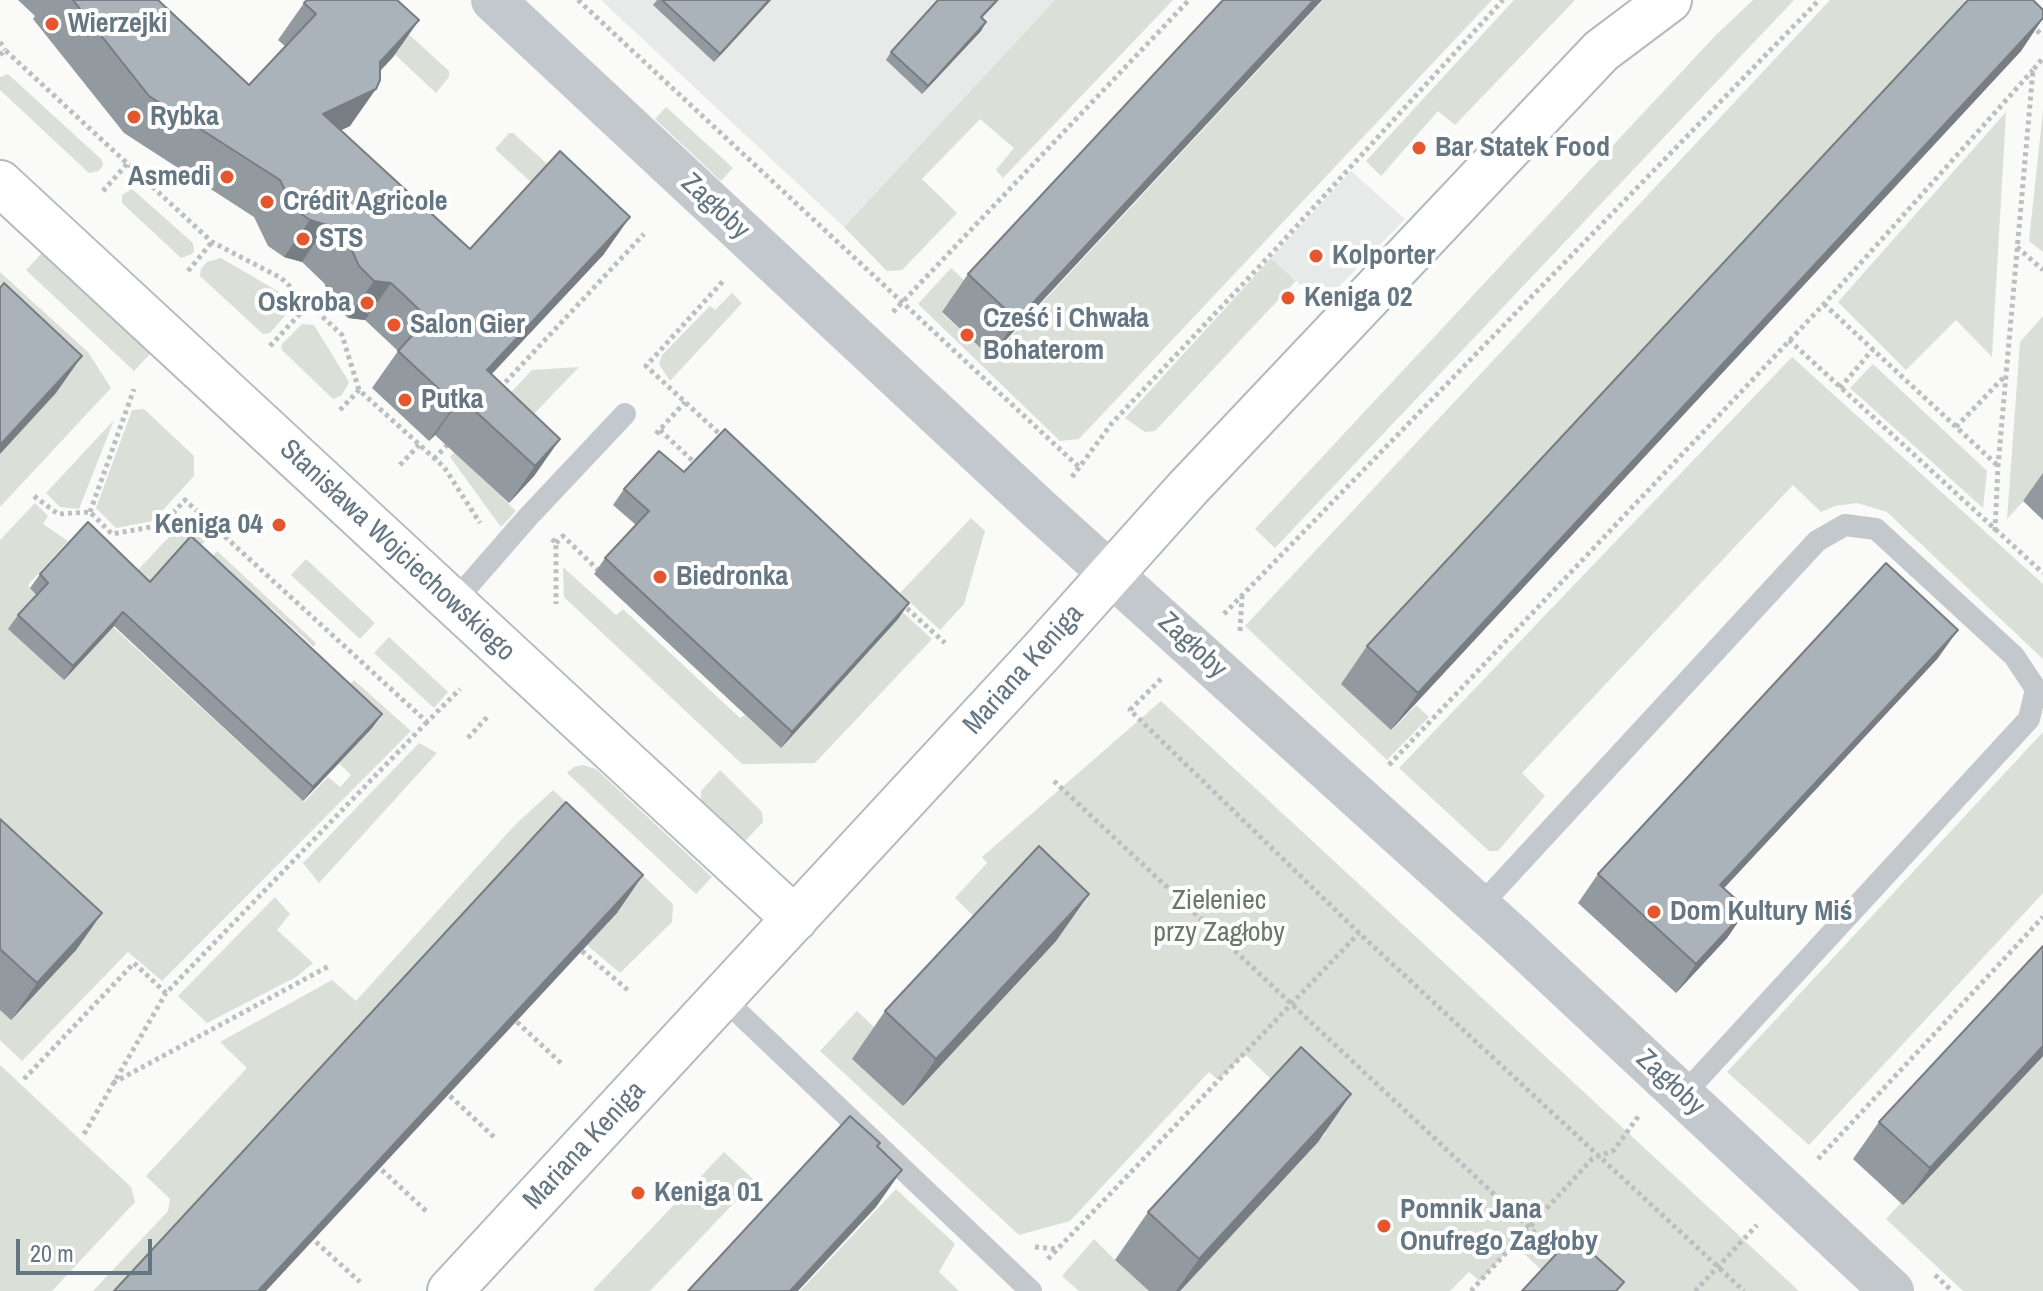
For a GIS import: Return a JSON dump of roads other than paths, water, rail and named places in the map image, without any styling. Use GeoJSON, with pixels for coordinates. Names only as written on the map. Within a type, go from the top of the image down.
{"type":"FeatureCollection","features":[{"type":"Feature","properties":{"kind":"street","name":"Zagłoby"},"geometry":{"type":"LineString","coordinates":[[493,0],[1040,510],[1479,907],[1892,1291]]}},
{"type":"Feature","properties":{"kind":"street","name":"Mariana Keniga"},"geometry":{"type":"LineString","coordinates":[[1601,51],[1631,0]]}},
{"type":"Feature","properties":{"kind":"street","name":"Mariana Keniga"},"geometry":{"type":"LineString","coordinates":[[450,1291],[723,998],[1187,489],[1601,51],[1669,0]]}},
{"type":"Feature","properties":{"kind":"street","name":"Stanisława Wojciechowskiego"},"geometry":{"type":"LineString","coordinates":[[0,183],[795,919]]}},
{"type":"Feature","properties":{"kind":"lane"},"geometry":{"type":"LineString","coordinates":[[453,603],[528,517],[625,414]]}},
{"type":"Feature","properties":{"kind":"lane"},"geometry":{"type":"LineString","coordinates":[[1479,907],[1817,541],[1845,525],[1876,529],[2003,645],[2036,689],[2029,719],[1675,1087]]}},
{"type":"Feature","properties":{"kind":"lane"},"geometry":{"type":"LineString","coordinates":[[723,998],[1028,1288]]}},
{"type":"Feature","properties":{"kind":"place","name":"Wierzejki"},"geometry":{"type":"Point","coordinates":[52,24]}},
{"type":"Feature","properties":{"kind":"place","name":"Rybka"},"geometry":{"type":"Point","coordinates":[134,117]}},
{"type":"Feature","properties":{"kind":"place","name":"Bar Statek Food"},"geometry":{"type":"Point","coordinates":[1419,148]}},
{"type":"Feature","properties":{"kind":"place","name":"Asmedi"},"geometry":{"type":"Point","coordinates":[227,177]}},
{"type":"Feature","properties":{"kind":"place","name":"Crédit Agricole"},"geometry":{"type":"Point","coordinates":[267,202]}},
{"type":"Feature","properties":{"kind":"place","name":"STS"},"geometry":{"type":"Point","coordinates":[303,239]}},
{"type":"Feature","properties":{"kind":"place","name":"Kolporter"},"geometry":{"type":"Point","coordinates":[1316,256]}},
{"type":"Feature","properties":{"kind":"place","name":"Keniga 02"},"geometry":{"type":"Point","coordinates":[1288,298]}},
{"type":"Feature","properties":{"kind":"place","name":"Oskroba"},"geometry":{"type":"Point","coordinates":[367,303]}},
{"type":"Feature","properties":{"kind":"place","name":"Salon Gier"},"geometry":{"type":"Point","coordinates":[394,325]}},
{"type":"Feature","properties":{"kind":"place","name":"Cześć i Chwała Bohaterom"},"geometry":{"type":"Point","coordinates":[967,335]}},
{"type":"Feature","properties":{"kind":"place","name":"Putka"},"geometry":{"type":"Point","coordinates":[405,400]}},
{"type":"Feature","properties":{"kind":"place","name":"Keniga 04"},"geometry":{"type":"Point","coordinates":[279,525]}},
{"type":"Feature","properties":{"kind":"place","name":"Biedronka"},"geometry":{"type":"Point","coordinates":[660,577]}},
{"type":"Feature","properties":{"kind":"place","name":"Dom Kultury Miś"},"geometry":{"type":"Point","coordinates":[1654,912]}},
{"type":"Feature","properties":{"kind":"place","name":"Keniga 01"},"geometry":{"type":"Point","coordinates":[638,1193]}},
{"type":"Feature","properties":{"kind":"place","name":"Pomnik Jana Onufrego Zagłoby"},"geometry":{"type":"Point","coordinates":[1384,1226]}},
{"type":"Feature","properties":{"kind":"park label","name":"Zieleniec przy Zagłoby"},"geometry":{"type":"Point","coordinates":[1219,917]}}]}
